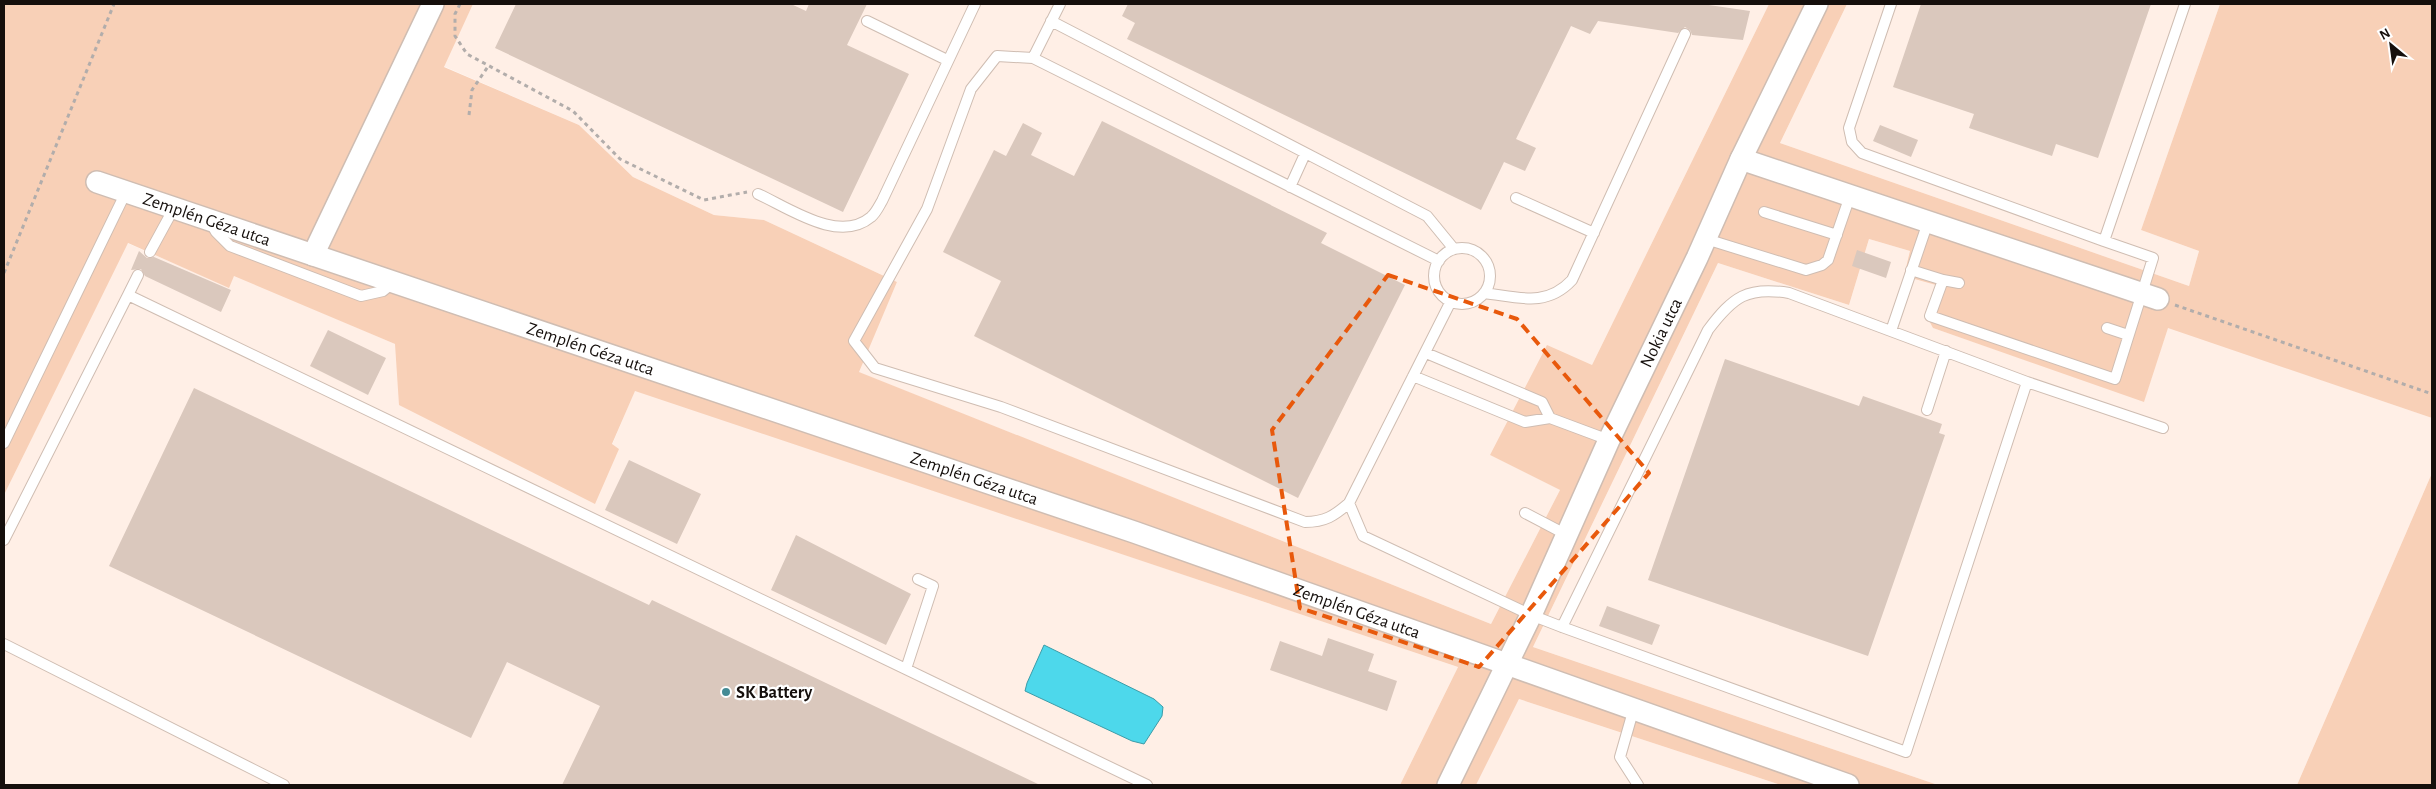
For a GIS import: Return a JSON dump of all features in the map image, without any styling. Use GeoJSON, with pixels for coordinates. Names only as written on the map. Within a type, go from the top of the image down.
{"type":"FeatureCollection","features":[{"type":"Feature","properties":{"kind":"street"},"geometry":{"type":"LineString","coordinates":[[312,255],[433,4]]}},
{"type":"Feature","properties":{"kind":"street","name":"Nokia utca"},"geometry":{"type":"LineString","coordinates":[[1448,785],[1532,616],[1608,440],[1706,238],[1741,159],[1817,4]]}},
{"type":"Feature","properties":{"kind":"street"},"geometry":{"type":"LineString","coordinates":[[1741,159],[2149,296]]}},
{"type":"Feature","properties":{"kind":"street","name":"Zemplén Géza utca"},"geometry":{"type":"LineString","coordinates":[[97,182],[1116,526],[1508,663],[1848,785]]}},
{"type":"Feature","properties":{"kind":"lane"},"geometry":{"type":"LineString","coordinates":[[758,194],[828,226],[846,228],[858,225],[872,216],[882,201],[975,4]]}},
{"type":"Feature","properties":{"kind":"lane"},"geometry":{"type":"LineString","coordinates":[[1033,58],[1060,4]]}},
{"type":"Feature","properties":{"kind":"lane"},"geometry":{"type":"LineString","coordinates":[[1891,4],[1849,128],[1852,142],[1862,153],[2153,258],[2149,296],[2128,335],[2115,379],[1930,316],[1943,280]]}},
{"type":"Feature","properties":{"kind":"lane"},"geometry":{"type":"LineString","coordinates":[[2104,241],[2185,4]]}},
{"type":"Feature","properties":{"kind":"lane"},"geometry":{"type":"LineString","coordinates":[[1051,21],[1427,216],[1454,249]]}},
{"type":"Feature","properties":{"kind":"lane"},"geometry":{"type":"LineString","coordinates":[[867,22],[947,60]]}},
{"type":"Feature","properties":{"kind":"lane"},"geometry":{"type":"LineString","coordinates":[[1484,293],[1541,299],[1563,290],[1572,280],[1685,34]]}},
{"type":"Feature","properties":{"kind":"lane"},"geometry":{"type":"LineString","coordinates":[[1438,261],[1033,58],[997,56],[971,90],[927,209],[854,341],[875,368],[1001,408],[1305,522],[1325,520],[1334,516],[1349,503],[1451,301]]}},
{"type":"Feature","properties":{"kind":"lane"},"geometry":{"type":"LineString","coordinates":[[1290,187],[1305,154]]}},
{"type":"Feature","properties":{"kind":"lane"},"geometry":{"type":"LineString","coordinates":[[4,443],[126,192]]}},
{"type":"Feature","properties":{"kind":"lane"},"geometry":{"type":"LineString","coordinates":[[1706,238],[1806,270],[1822,265],[1828,260],[1850,196]]}},
{"type":"Feature","properties":{"kind":"lane"},"geometry":{"type":"LineString","coordinates":[[1516,198],[1594,234]]}},
{"type":"Feature","properties":{"kind":"lane"},"geometry":{"type":"LineString","coordinates":[[150,252],[174,208]]}},
{"type":"Feature","properties":{"kind":"lane"},"geometry":{"type":"LineString","coordinates":[[1764,212],[1837,235]]}},
{"type":"Feature","properties":{"kind":"lane"},"geometry":{"type":"LineString","coordinates":[[210,220],[216,232],[230,246],[361,296],[383,291],[394,282]]}},
{"type":"Feature","properties":{"kind":"lane"},"geometry":{"type":"LineString","coordinates":[[1891,331],[1928,222]]}},
{"type":"Feature","properties":{"kind":"lane"},"geometry":{"type":"LineString","coordinates":[[1454,249],[1471,249],[1485,260],[1490,276],[1484,293],[1470,302],[1451,301],[1443,296],[1434,279],[1438,261],[1454,249]]}},
{"type":"Feature","properties":{"kind":"lane"},"geometry":{"type":"LineString","coordinates":[[1911,270],[1959,283]]}},
{"type":"Feature","properties":{"kind":"lane"},"geometry":{"type":"LineString","coordinates":[[4,540],[138,275]]}},
{"type":"Feature","properties":{"kind":"lane"},"geometry":{"type":"LineString","coordinates":[[1562,627],[1708,330],[1725,306],[1744,295],[1768,290],[1789,293],[2027,382],[2163,428]]}},
{"type":"Feature","properties":{"kind":"lane"},"geometry":{"type":"LineString","coordinates":[[128,295],[1147,785]]}},
{"type":"Feature","properties":{"kind":"lane"},"geometry":{"type":"LineString","coordinates":[[2107,328],[2128,335]]}},
{"type":"Feature","properties":{"kind":"lane"},"geometry":{"type":"LineString","coordinates":[[1926,410],[1946,351]]}},
{"type":"Feature","properties":{"kind":"lane"},"geometry":{"type":"LineString","coordinates":[[1426,353],[1542,402],[1550,418]]}},
{"type":"Feature","properties":{"kind":"lane"},"geometry":{"type":"LineString","coordinates":[[1413,376],[1525,422],[1550,418],[1608,440]]}},
{"type":"Feature","properties":{"kind":"lane"},"geometry":{"type":"LineString","coordinates":[[1349,503],[1363,536],[1532,616],[1906,752],[2027,382]]}},
{"type":"Feature","properties":{"kind":"lane"},"geometry":{"type":"LineString","coordinates":[[1525,513],[1567,535]]}},
{"type":"Feature","properties":{"kind":"lane"},"geometry":{"type":"LineString","coordinates":[[906,669],[933,586],[918,579]]}},
{"type":"Feature","properties":{"kind":"lane"},"geometry":{"type":"LineString","coordinates":[[4,644],[269,782],[284,785]]}},
{"type":"Feature","properties":{"kind":"lane"},"geometry":{"type":"LineString","coordinates":[[1634,708],[1620,757],[1638,785]]}},
{"type":"Feature","properties":{"kind":"path"},"geometry":{"type":"LineString","coordinates":[[4,273],[114,4]]}},
{"type":"Feature","properties":{"kind":"path"},"geometry":{"type":"LineString","coordinates":[[460,4],[455,14],[455,36],[467,54],[573,110],[620,159],[704,200],[743,191],[758,194]]}},
{"type":"Feature","properties":{"kind":"path"},"geometry":{"type":"LineString","coordinates":[[469,115],[472,90],[489,65]]}},
{"type":"Feature","properties":{"kind":"path"},"geometry":{"type":"LineString","coordinates":[[2149,296],[2432,394]]}},
{"type":"Feature","properties":{"kind":"highlighted area"},"geometry":{"type":"Polygon","coordinates":[[[1388,275],[1517,319],[1649,473],[1479,667],[1300,608],[1272,430],[1388,275]]]}},
{"type":"Feature","properties":{"kind":"shaded area"},"geometry":{"type":"Polygon","coordinates":[[[4,4],[473,4],[444,67],[579,125],[633,177],[714,215],[764,220],[897,282],[859,372],[1491,624],[1560,490],[1490,455],[1547,345],[1592,365],[1769,4],[1847,4],[1780,143],[2189,286],[2199,251],[2141,230],[2220,4],[2432,4],[2432,418],[2168,328],[2144,402],[1933,328],[1925,313],[1936,285],[1904,276],[1910,251],[1869,239],[1849,305],[1718,263],[1533,647],[1938,785],[1781,785],[1519,699],[1476,785],[1400,785],[1458,667],[635,391],[612,444],[619,449],[595,504],[399,405],[395,344],[234,276],[229,288],[128,243],[4,495],[4,4]]]}},
{"type":"Feature","properties":{"kind":"shaded area"},"geometry":{"type":"Polygon","coordinates":[[[473,4],[1769,4],[1592,365],[1490,455],[1560,490],[1491,624],[858,372],[897,282],[764,220],[714,215],[633,177],[579,125],[443,66],[473,4]]]}},
{"type":"Feature","properties":{"kind":"shaded area"},"geometry":{"type":"Polygon","coordinates":[[[1847,4],[2220,4],[2141,230],[2199,251],[2189,286],[1780,143],[1847,4]]]}},
{"type":"Feature","properties":{"kind":"shaded area"},"geometry":{"type":"Polygon","coordinates":[[[1869,239],[1910,251],[1936,284],[1933,328],[2144,401],[2168,327],[2432,418],[2432,473],[2297,785],[1938,785],[1533,647],[1718,263],[1849,305],[1869,239]]]}},
{"type":"Feature","properties":{"kind":"shaded area"},"geometry":{"type":"Polygon","coordinates":[[[127,243],[229,287],[234,275],[395,344],[619,449],[612,445],[635,390],[1458,667],[1400,785],[4,785],[4,495],[127,243]]]}},
{"type":"Feature","properties":{"kind":"shaded area"},"geometry":{"type":"Polygon","coordinates":[[[2432,473],[2432,785],[2297,785],[2432,473]]]}},
{"type":"Feature","properties":{"kind":"shaded area"},"geometry":{"type":"Polygon","coordinates":[[[1519,699],[1781,785],[1476,785],[1519,699]]]}},
{"type":"Feature","properties":{"kind":"water"},"geometry":{"type":"Polygon","coordinates":[[[1044,645],[1154,699],[1163,707],[1162,716],[1144,744],[1132,741],[1025,691],[1044,645]]]}},
{"type":"Feature","properties":{"kind":"building"},"geometry":{"type":"Polygon","coordinates":[[[516,4],[791,4],[806,11],[809,4],[867,4],[847,45],[909,74],[843,212],[495,48],[516,4]]]}},
{"type":"Feature","properties":{"kind":"building"},"geometry":{"type":"Polygon","coordinates":[[[1128,4],[1702,4],[1750,11],[1743,40],[1692,35],[1690,30],[1685,27],[1678,33],[1598,21],[1590,34],[1571,26],[1516,139],[1536,148],[1525,171],[1504,162],[1481,210],[1127,39],[1135,23],[1122,16],[1128,4]]]}},
{"type":"Feature","properties":{"kind":"building"},"geometry":{"type":"Polygon","coordinates":[[[1921,4],[2151,4],[2098,158],[2056,144],[2052,156],[1969,128],[1974,114],[1893,87],[1921,4]]]}},
{"type":"Feature","properties":{"kind":"building"},"geometry":{"type":"Polygon","coordinates":[[[1102,121],[1327,233],[1321,243],[1405,285],[1298,498],[974,336],[1001,281],[943,252],[994,150],[1006,156],[1023,123],[1042,133],[1031,155],[1074,176],[1102,121]]]}},
{"type":"Feature","properties":{"kind":"building"},"geometry":{"type":"Polygon","coordinates":[[[1880,125],[1918,140],[1911,157],[1873,141],[1880,125]]]}},
{"type":"Feature","properties":{"kind":"building"},"geometry":{"type":"Polygon","coordinates":[[[1857,250],[1891,262],[1886,278],[1852,266],[1857,250]]]}},
{"type":"Feature","properties":{"kind":"building"},"geometry":{"type":"Polygon","coordinates":[[[139,251],[147,258],[154,257],[231,290],[221,312],[145,276],[141,269],[131,270],[139,251]]]}},
{"type":"Feature","properties":{"kind":"building"},"geometry":{"type":"Polygon","coordinates":[[[328,330],[386,358],[368,395],[310,366],[328,330]]]}},
{"type":"Feature","properties":{"kind":"building"},"geometry":{"type":"Polygon","coordinates":[[[1725,359],[1859,406],[1863,396],[1942,424],[1939,433],[1945,435],[1868,656],[1648,580],[1725,359]]]}},
{"type":"Feature","properties":{"kind":"building"},"geometry":{"type":"Polygon","coordinates":[[[194,388],[649,605],[652,600],[1040,785],[562,785],[600,706],[507,662],[471,738],[109,566],[194,388]]]}},
{"type":"Feature","properties":{"kind":"building"},"geometry":{"type":"Polygon","coordinates":[[[629,460],[701,494],[677,544],[605,510],[629,460]]]}},
{"type":"Feature","properties":{"kind":"building"},"geometry":{"type":"Polygon","coordinates":[[[796,535],[911,594],[886,645],[771,590],[796,535]]]}},
{"type":"Feature","properties":{"kind":"building"},"geometry":{"type":"Polygon","coordinates":[[[1607,606],[1660,625],[1652,645],[1599,626],[1607,606]]]}},
{"type":"Feature","properties":{"kind":"building"},"geometry":{"type":"Polygon","coordinates":[[[1328,638],[1374,654],[1368,671],[1397,681],[1387,711],[1270,670],[1280,641],[1322,656],[1328,638]]]}},
{"type":"Feature","properties":{"kind":"place","name":"SK Battery"},"geometry":{"type":"Point","coordinates":[726,692]}}]}
